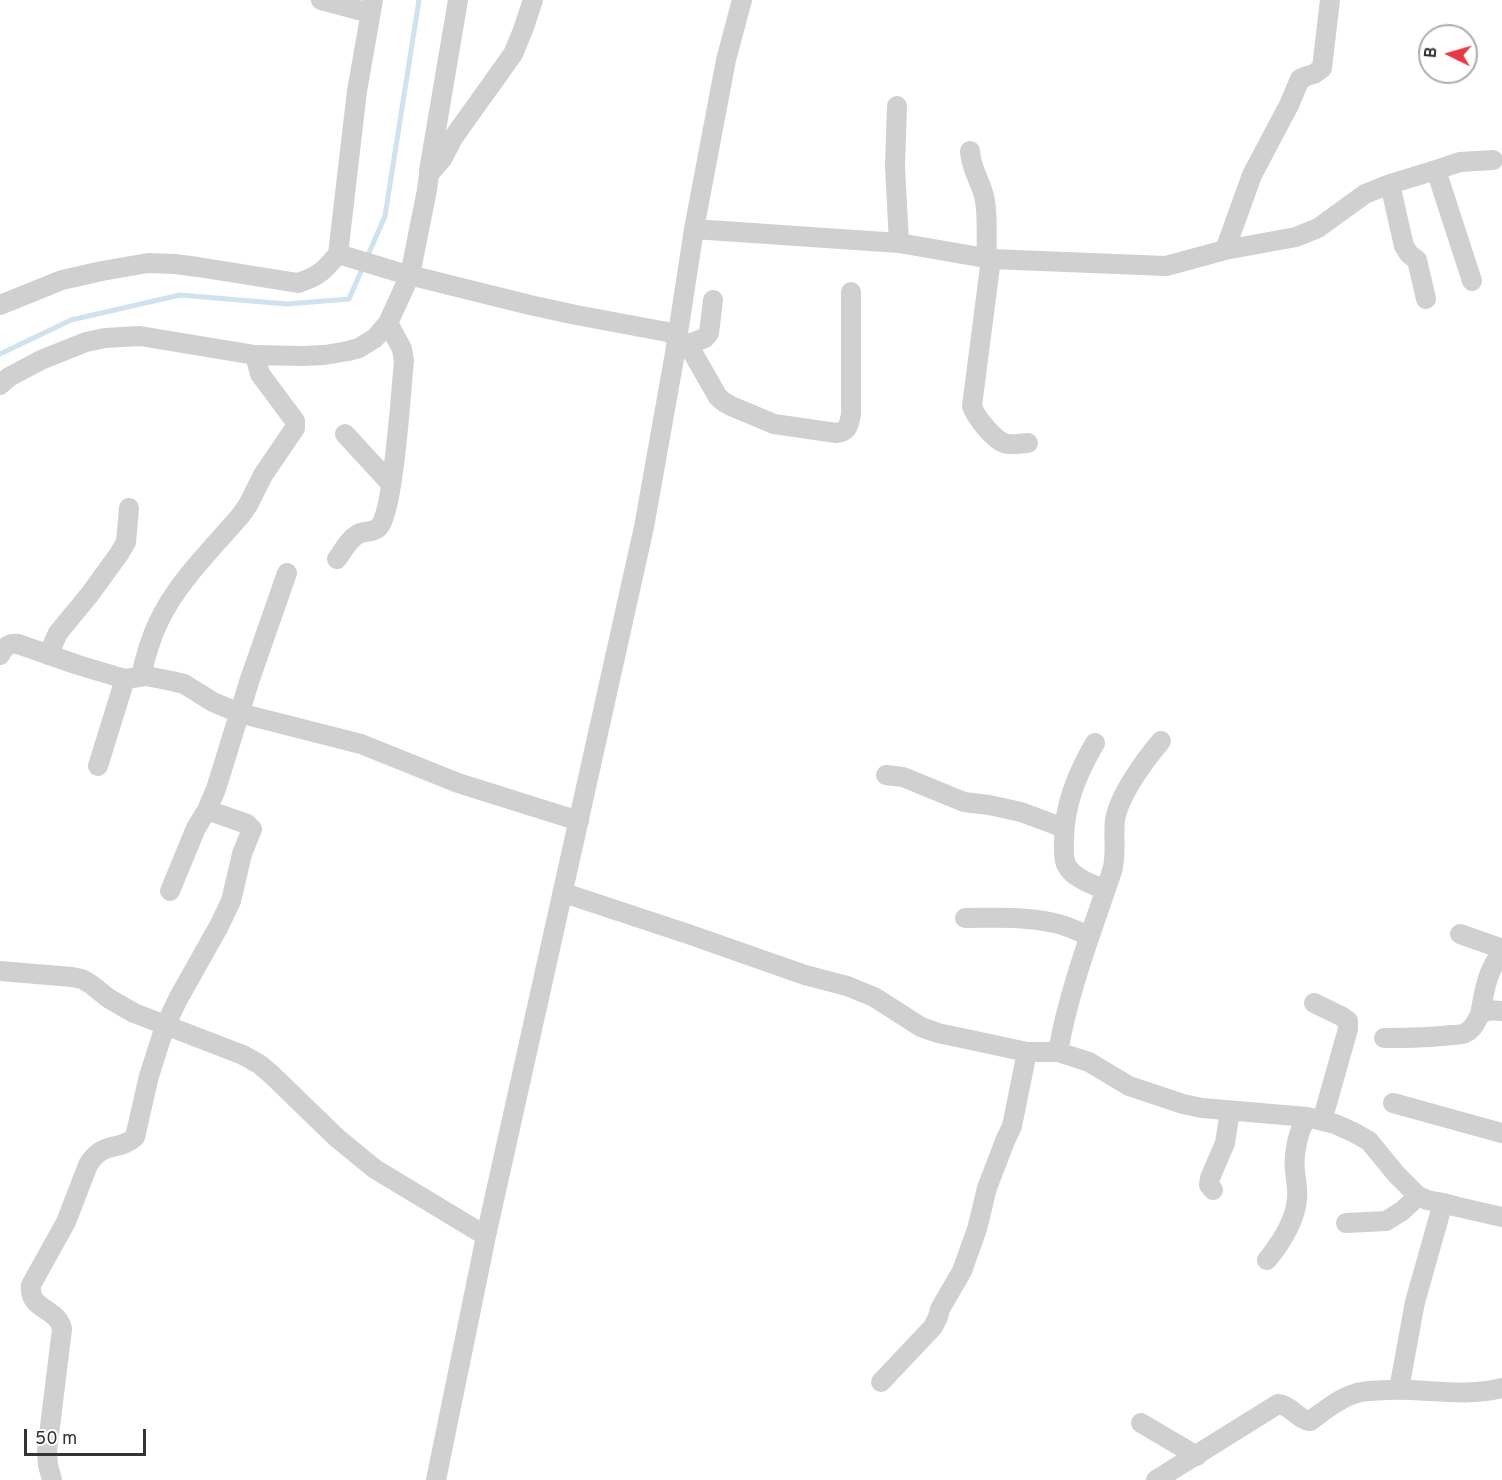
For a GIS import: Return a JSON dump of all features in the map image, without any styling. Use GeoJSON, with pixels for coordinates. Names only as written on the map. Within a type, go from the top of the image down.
{"type":"FeatureCollection","features":[{"type":"Feature","properties":{"kind":"street"},"geometry":{"type":"LineString","coordinates":[[0,305],[62,280],[148,264],[175,264],[298,283],[320,274],[342,256],[357,91],[372,7],[321,0]]}},
{"type":"Feature","properties":{"kind":"street"},"geometry":{"type":"LineString","coordinates":[[0,385],[9,377],[41,360],[86,342],[105,338],[140,336],[255,355],[325,355],[359,348],[375,338],[388,323],[406,274],[427,190],[458,0]]}},
{"type":"Feature","properties":{"kind":"street"},"geometry":{"type":"LineString","coordinates":[[429,174],[442,159],[453,138],[513,54],[533,0]]}},
{"type":"Feature","properties":{"kind":"street"},"geometry":{"type":"LineString","coordinates":[[436,1480],[486,1236],[644,527],[680,344],[694,229],[726,60],[742,0]]}},
{"type":"Feature","properties":{"kind":"street"},"geometry":{"type":"LineString","coordinates":[[1225,250],[1252,175],[1300,80],[1322,68],[1330,0]]}},
{"type":"Feature","properties":{"kind":"street"},"geometry":{"type":"LineString","coordinates":[[897,106],[895,166],[899,243]]}},
{"type":"Feature","properties":{"kind":"street"},"geometry":{"type":"LineString","coordinates":[[970,151],[972,166],[985,202],[989,258],[972,406],[982,423],[1001,443],[1028,443]]}},
{"type":"Feature","properties":{"kind":"street"},"geometry":{"type":"LineString","coordinates":[[694,229],[899,243],[989,258],[1166,267],[1225,250],[1296,237],[1318,228],[1365,194],[1390,184],[1460,162],[1493,160]]}},
{"type":"Feature","properties":{"kind":"street"},"geometry":{"type":"LineString","coordinates":[[1436,170],[1472,281]]}},
{"type":"Feature","properties":{"kind":"street"},"geometry":{"type":"LineString","coordinates":[[1390,184],[1404,246],[1417,260],[1426,299]]}},
{"type":"Feature","properties":{"kind":"street"},"geometry":{"type":"LineString","coordinates":[[342,256],[680,344],[693,352],[718,397],[724,402],[774,424],[836,433],[846,430],[851,414],[851,292]]}},
{"type":"Feature","properties":{"kind":"street"},"geometry":{"type":"LineString","coordinates":[[680,344],[705,338],[708,333],[713,300]]}},
{"type":"Feature","properties":{"kind":"street"},"geometry":{"type":"LineString","coordinates":[[337,559],[355,536],[380,526],[388,501],[404,361],[402,349],[388,323]]}},
{"type":"Feature","properties":{"kind":"street"},"geometry":{"type":"LineString","coordinates":[[98,766],[158,622],[175,593],[241,515],[263,476],[295,429],[295,421],[260,374],[255,355]]}},
{"type":"Feature","properties":{"kind":"street"},"geometry":{"type":"LineString","coordinates":[[345,434],[391,484]]}},
{"type":"Feature","properties":{"kind":"street"},"geometry":{"type":"LineString","coordinates":[[48,655],[62,628],[90,594],[126,542],[129,508]]}},
{"type":"Feature","properties":{"kind":"street"},"geometry":{"type":"LineString","coordinates":[[170,891],[196,828],[207,810],[221,777],[239,713],[286,573]]}},
{"type":"Feature","properties":{"kind":"street"},"geometry":{"type":"LineString","coordinates":[[0,655],[6,647],[14,643],[48,655],[133,678],[146,676],[184,684],[213,702],[239,713],[362,744],[458,783],[579,821]]}},
{"type":"Feature","properties":{"kind":"street"},"geometry":{"type":"LineString","coordinates":[[1058,1052],[1064,1021],[1089,936],[1113,867],[1115,819],[1118,809],[1146,759],[1161,741]]}},
{"type":"Feature","properties":{"kind":"street"},"geometry":{"type":"LineString","coordinates":[[1095,743],[1081,769],[1068,802],[1064,828],[1064,851],[1066,865],[1073,873],[1105,890]]}},
{"type":"Feature","properties":{"kind":"street"},"geometry":{"type":"LineString","coordinates":[[886,775],[903,777],[964,802],[1021,813],[1064,828]]}},
{"type":"Feature","properties":{"kind":"street"},"geometry":{"type":"LineString","coordinates":[[52,1480],[47,1451],[62,1329],[59,1320],[33,1300],[31,1285],[66,1222],[93,1157],[99,1152],[128,1142],[135,1137],[149,1076],[165,1026],[231,901],[242,854],[252,831],[247,825],[207,810]]}},
{"type":"Feature","properties":{"kind":"street"},"geometry":{"type":"LineString","coordinates":[[564,893],[805,975],[846,986],[874,997],[921,1027],[938,1033],[1027,1052],[1058,1052],[1089,1062],[1129,1086],[1184,1104],[1202,1108],[1315,1119],[1353,1132],[1369,1141],[1418,1196],[1502,1217]]}},
{"type":"Feature","properties":{"kind":"street"},"geometry":{"type":"LineString","coordinates":[[965,918],[1041,920],[1056,923],[1089,936]]}},
{"type":"Feature","properties":{"kind":"street"},"geometry":{"type":"LineString","coordinates":[[1384,1038],[1420,1039],[1464,1034],[1472,1028],[1480,1015],[1486,981],[1499,956],[1497,947],[1460,934]]}},
{"type":"Feature","properties":{"kind":"street"},"geometry":{"type":"LineString","coordinates":[[0,971],[82,979],[134,1013],[243,1055],[259,1064],[357,1156],[390,1179],[486,1236]]}},
{"type":"Feature","properties":{"kind":"street"},"geometry":{"type":"LineString","coordinates":[[1267,1260],[1277,1249],[1285,1234],[1297,1200],[1294,1168],[1302,1125],[1315,1119],[1348,1029],[1348,1021],[1314,1003]]}},
{"type":"Feature","properties":{"kind":"street"},"geometry":{"type":"LineString","coordinates":[[1480,1015],[1489,1009],[1502,1011]]}},
{"type":"Feature","properties":{"kind":"street"},"geometry":{"type":"LineString","coordinates":[[881,1382],[933,1327],[940,1309],[962,1271],[983,1208],[987,1188],[1012,1126],[1027,1052]]}},
{"type":"Feature","properties":{"kind":"street"},"geometry":{"type":"LineString","coordinates":[[1393,1103],[1502,1133]]}},
{"type":"Feature","properties":{"kind":"street"},"geometry":{"type":"LineString","coordinates":[[1213,1190],[1209,1185],[1210,1178],[1225,1143],[1230,1110]]}},
{"type":"Feature","properties":{"kind":"street"},"geometry":{"type":"LineString","coordinates":[[1347,1223],[1386,1221],[1402,1211],[1418,1196]]}},
{"type":"Feature","properties":{"kind":"street"},"geometry":{"type":"LineString","coordinates":[[1399,1389],[1415,1302],[1443,1203]]}},
{"type":"Feature","properties":{"kind":"street"},"geometry":{"type":"LineString","coordinates":[[1156,1480],[1278,1404],[1286,1405],[1305,1421],[1311,1421],[1342,1399],[1355,1393],[1399,1389],[1475,1393],[1502,1388]]}},
{"type":"Feature","properties":{"kind":"street"},"geometry":{"type":"LineString","coordinates":[[1141,1423],[1197,1456]]}},
{"type":"Feature","properties":{"kind":"waterway"},"geometry":{"type":"LineString","coordinates":[[0,354],[71,320],[180,295],[287,304],[349,299],[385,216],[419,0]]}}]}
